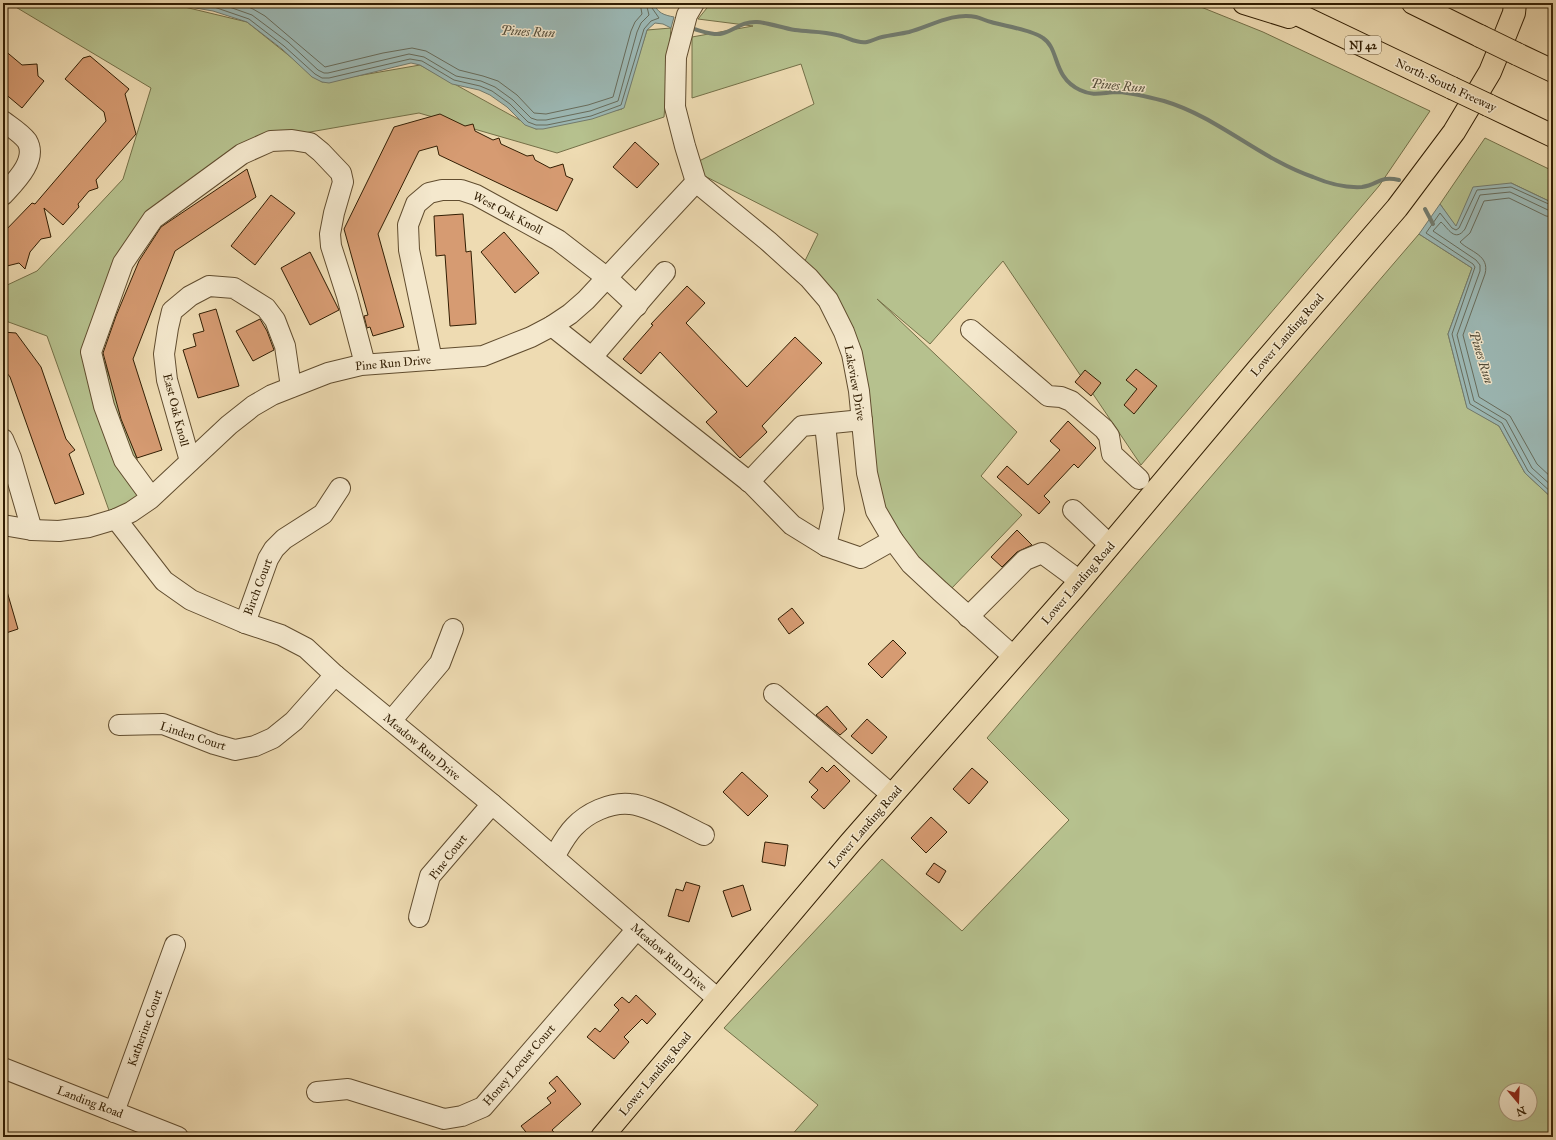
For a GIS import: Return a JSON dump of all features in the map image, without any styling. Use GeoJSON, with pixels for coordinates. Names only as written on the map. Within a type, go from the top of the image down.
{"type":"FeatureCollection","features":[{"type":"Feature","properties":{"kind":"main road"},"geometry":{"type":"LineString","coordinates":[[1244,3],[1330,30]]}},
{"type":"Feature","properties":{"kind":"main road","name":"North-South Freeway"},"geometry":{"type":"LineString","coordinates":[[1274,3],[1553,136]]}},
{"type":"Feature","properties":{"kind":"main road"},"geometry":{"type":"LineString","coordinates":[[1413,3],[1553,71]]}},
{"type":"Feature","properties":{"kind":"main road","name":"Lower Landing Road"},"geometry":{"type":"LineString","coordinates":[[602,1137],[892,795],[1080,581],[1110,545],[1149,488],[1397,208],[1454,132],[1490,72],[1514,13],[1515,3]]}},
{"type":"Feature","properties":{"kind":"street"},"geometry":{"type":"LineString","coordinates":[[690,9],[681,35],[676,57],[675,107],[696,182]]}},
{"type":"Feature","properties":{"kind":"street"},"geometry":{"type":"LineString","coordinates":[[3,121],[20,134],[27,142],[30,150],[29,158],[20,176],[3,195]]}},
{"type":"Feature","properties":{"kind":"street"},"geometry":{"type":"LineString","coordinates":[[151,497],[124,460],[104,406],[91,352],[123,263],[153,219],[242,154],[271,141],[292,140],[310,143],[341,173],[343,182],[334,213],[330,234],[331,246],[347,296],[365,364]]}},
{"type":"Feature","properties":{"kind":"street","name":"Pine Run Drive"},"geometry":{"type":"LineString","coordinates":[[3,525],[32,530],[59,531],[88,527],[116,519],[131,512],[151,497],[229,425],[253,406],[272,395],[328,373],[365,364],[483,356],[531,337],[570,314],[586,300],[696,182]]}},
{"type":"Feature","properties":{"kind":"street","name":"Lakeview Drive"},"geometry":{"type":"LineString","coordinates":[[696,182],[803,272],[828,300],[844,332],[852,354],[859,391],[867,473],[876,511],[892,540],[912,564],[968,617],[1013,656]]}},
{"type":"Feature","properties":{"kind":"street","name":"West Oak Knoll"},"geometry":{"type":"LineString","coordinates":[[432,360],[409,250],[408,225],[416,204],[429,193],[442,190],[461,190],[476,195],[558,240],[606,277],[637,306]]}},
{"type":"Feature","properties":{"kind":"street"},"geometry":{"type":"LineString","coordinates":[[592,358],[665,272]]}},
{"type":"Feature","properties":{"kind":"street","name":"East Oak Knoll"},"geometry":{"type":"LineString","coordinates":[[190,462],[167,380],[164,354],[172,311],[190,296],[209,286],[234,288],[266,308],[275,320],[285,346],[291,387]]}},
{"type":"Feature","properties":{"kind":"street"},"geometry":{"type":"LineString","coordinates":[[552,326],[749,482],[792,525],[826,546],[861,558],[892,540]]}},
{"type":"Feature","properties":{"kind":"street"},"geometry":{"type":"LineString","coordinates":[[971,330],[1048,396],[1061,397],[1071,401],[1104,429],[1109,436],[1112,454],[1149,488]]}},
{"type":"Feature","properties":{"kind":"street"},"geometry":{"type":"LineString","coordinates":[[749,482],[802,426],[862,420]]}},
{"type":"Feature","properties":{"kind":"street"},"geometry":{"type":"LineString","coordinates":[[825,424],[834,509],[826,546]]}},
{"type":"Feature","properties":{"kind":"street"},"geometry":{"type":"LineString","coordinates":[[3,438],[11,458],[32,530]]}},
{"type":"Feature","properties":{"kind":"street","name":"Birch Court"},"geometry":{"type":"LineString","coordinates":[[245,623],[268,558],[274,549],[284,539],[323,514],[340,488]]}},
{"type":"Feature","properties":{"kind":"street"},"geometry":{"type":"LineString","coordinates":[[1073,510],[1110,545]]}},
{"type":"Feature","properties":{"kind":"street","name":"Meadow Run Drive"},"geometry":{"type":"LineString","coordinates":[[116,519],[164,581],[191,600],[245,623],[281,635],[306,648],[335,675],[492,804],[718,999]]}},
{"type":"Feature","properties":{"kind":"street"},"geometry":{"type":"LineString","coordinates":[[968,617],[1025,560],[1042,553],[1080,581]]}},
{"type":"Feature","properties":{"kind":"street"},"geometry":{"type":"LineString","coordinates":[[391,721],[440,663],[453,629]]}},
{"type":"Feature","properties":{"kind":"street","name":"Linden Court"},"geometry":{"type":"LineString","coordinates":[[119,725],[163,724],[214,744],[236,750],[255,746],[273,738],[294,721],[335,675]]}},
{"type":"Feature","properties":{"kind":"street"},"geometry":{"type":"LineString","coordinates":[[774,694],[892,795]]}},
{"type":"Feature","properties":{"kind":"street","name":"Pine Court"},"geometry":{"type":"LineString","coordinates":[[419,917],[430,876],[492,804]]}},
{"type":"Feature","properties":{"kind":"street"},"geometry":{"type":"LineString","coordinates":[[554,858],[573,828],[586,815],[612,806],[630,804],[644,807],[704,835]]}},
{"type":"Feature","properties":{"kind":"street","name":"Honey Locust Court"},"geometry":{"type":"LineString","coordinates":[[317,1092],[348,1089],[444,1119],[462,1116],[483,1107],[638,929]]}},
{"type":"Feature","properties":{"kind":"street","name":"Katherine Court"},"geometry":{"type":"LineString","coordinates":[[114,1112],[175,945]]}},
{"type":"Feature","properties":{"kind":"street","name":"Landing Road"},"geometry":{"type":"LineString","coordinates":[[3,1068],[178,1137]]}},
{"type":"Feature","properties":{"kind":"green space"},"geometry":{"type":"Polygon","coordinates":[[[9,3],[168,3],[247,22],[322,82],[420,65],[536,129],[622,109],[647,30],[671,28],[664,117],[557,153],[419,113],[241,144],[140,223],[95,334],[149,495],[111,516],[47,336],[3,320],[3,287],[37,271],[123,179],[151,88],[9,3]]]}},
{"type":"Feature","properties":{"kind":"green space"},"geometry":{"type":"Polygon","coordinates":[[[711,3],[1191,3],[1263,32],[1430,111],[1379,186],[1141,465],[1003,261],[930,344],[877,299],[1017,432],[981,476],[1022,515],[951,589],[940,591],[876,511],[852,354],[802,267],[818,234],[687,167],[814,104],[801,64],[692,98],[692,37],[753,26],[698,19],[711,3]]]}},
{"type":"Feature","properties":{"kind":"green space"},"geometry":{"type":"Polygon","coordinates":[[[1485,138],[1553,171],[1553,203],[1511,183],[1456,227],[1440,204],[1485,138]]]}},
{"type":"Feature","properties":{"kind":"green space"},"geometry":{"type":"Polygon","coordinates":[[[1419,234],[1472,268],[1448,334],[1467,407],[1499,426],[1525,473],[1553,499],[1553,1137],[790,1137],[818,1105],[724,1028],[882,859],[962,931],[1069,820],[987,738],[1419,234]]]}},
{"type":"Feature","properties":{"kind":"water"},"geometry":{"type":"Polygon","coordinates":[[[166,3],[654,3],[661,13],[674,17],[671,28],[663,24],[655,23],[647,30],[624,108],[592,119],[543,129],[536,129],[525,125],[507,107],[490,95],[479,90],[452,84],[420,65],[411,63],[329,83],[322,82],[312,77],[282,49],[247,22],[213,11],[166,3]]]}},
{"type":"Feature","properties":{"kind":"water"},"geometry":{"type":"Polygon","coordinates":[[[1511,183],[1553,203],[1553,499],[1525,473],[1499,426],[1467,408],[1448,334],[1472,268],[1419,234],[1440,204],[1456,226],[1473,187],[1511,183]]]}},
{"type":"Feature","properties":{"kind":"building"},"geometry":{"type":"Polygon","coordinates":[[[3,49],[22,65],[37,64],[38,76],[44,81],[22,108],[3,92],[3,49]]]}},
{"type":"Feature","properties":{"kind":"building"},"geometry":{"type":"Polygon","coordinates":[[[90,56],[129,89],[125,94],[136,134],[96,180],[98,188],[89,191],[78,204],[79,207],[63,225],[44,208],[51,237],[41,239],[30,252],[25,269],[19,263],[3,267],[3,233],[32,203],[35,204],[106,121],[104,112],[65,79],[83,58],[90,56]]]}},
{"type":"Feature","properties":{"kind":"building"},"geometry":{"type":"Polygon","coordinates":[[[440,114],[465,126],[473,124],[475,131],[493,140],[499,138],[501,144],[527,156],[533,155],[535,160],[550,168],[563,164],[566,176],[573,179],[557,211],[439,155],[437,146],[419,151],[378,234],[404,327],[373,336],[370,327],[367,328],[364,316],[368,315],[344,229],[394,127],[440,114]]]}},
{"type":"Feature","properties":{"kind":"building"},"geometry":{"type":"Polygon","coordinates":[[[635,142],[659,164],[637,188],[613,167],[635,142]]]}},
{"type":"Feature","properties":{"kind":"building"},"geometry":{"type":"Polygon","coordinates":[[[247,169],[256,197],[175,251],[133,359],[162,450],[137,458],[121,419],[103,353],[116,316],[139,261],[161,227],[247,169]]]}},
{"type":"Feature","properties":{"kind":"building"},"geometry":{"type":"Polygon","coordinates":[[[271,195],[295,213],[255,265],[231,246],[271,195]]]}},
{"type":"Feature","properties":{"kind":"building"},"geometry":{"type":"Polygon","coordinates":[[[463,214],[466,252],[471,251],[476,324],[450,326],[445,255],[436,256],[434,216],[463,214]]]}},
{"type":"Feature","properties":{"kind":"building"},"geometry":{"type":"Polygon","coordinates":[[[504,232],[539,273],[515,293],[481,252],[504,232]]]}},
{"type":"Feature","properties":{"kind":"building"},"geometry":{"type":"Polygon","coordinates":[[[310,252],[339,310],[310,325],[281,268],[310,252]]]}},
{"type":"Feature","properties":{"kind":"building"},"geometry":{"type":"Polygon","coordinates":[[[687,286],[705,303],[686,323],[747,387],[795,337],[822,363],[762,426],[767,432],[740,458],[706,422],[717,412],[660,352],[641,374],[623,359],[653,325],[651,324],[687,286]]]}},
{"type":"Feature","properties":{"kind":"building"},"geometry":{"type":"Polygon","coordinates":[[[216,309],[239,386],[198,398],[183,350],[196,346],[193,334],[204,331],[199,314],[216,309]]]}},
{"type":"Feature","properties":{"kind":"building"},"geometry":{"type":"Polygon","coordinates":[[[260,319],[267,331],[274,350],[253,361],[236,331],[260,319]]]}},
{"type":"Feature","properties":{"kind":"building"},"geometry":{"type":"Polygon","coordinates":[[[3,332],[16,333],[41,367],[66,439],[75,450],[69,454],[84,494],[55,504],[10,377],[3,368],[3,332]]]}},
{"type":"Feature","properties":{"kind":"building"},"geometry":{"type":"Polygon","coordinates":[[[1136,369],[1157,386],[1134,414],[1124,405],[1137,389],[1126,380],[1136,369]]]}},
{"type":"Feature","properties":{"kind":"building"},"geometry":{"type":"Polygon","coordinates":[[[1085,370],[1101,383],[1091,396],[1075,382],[1085,370]]]}},
{"type":"Feature","properties":{"kind":"building"},"geometry":{"type":"Polygon","coordinates":[[[1068,421],[1096,448],[1078,468],[1074,464],[1044,496],[1050,502],[1039,514],[997,477],[1007,466],[1028,485],[1060,450],[1050,441],[1068,421]]]}},
{"type":"Feature","properties":{"kind":"building"},"geometry":{"type":"Polygon","coordinates":[[[1017,530],[1032,545],[1017,552],[1002,567],[991,557],[1017,530]]]}},
{"type":"Feature","properties":{"kind":"building"},"geometry":{"type":"Polygon","coordinates":[[[3,588],[6,588],[18,629],[3,634],[3,588]]]}},
{"type":"Feature","properties":{"kind":"building"},"geometry":{"type":"Polygon","coordinates":[[[792,608],[804,623],[789,634],[778,619],[792,608]]]}},
{"type":"Feature","properties":{"kind":"building"},"geometry":{"type":"Polygon","coordinates":[[[893,640],[906,653],[882,678],[868,664],[893,640]]]}},
{"type":"Feature","properties":{"kind":"building"},"geometry":{"type":"Polygon","coordinates":[[[827,706],[847,729],[840,735],[816,715],[827,706]]]}},
{"type":"Feature","properties":{"kind":"building"},"geometry":{"type":"Polygon","coordinates":[[[867,719],[887,737],[872,754],[851,736],[867,719]]]}},
{"type":"Feature","properties":{"kind":"building"},"geometry":{"type":"Polygon","coordinates":[[[834,765],[850,781],[824,809],[811,797],[818,790],[809,782],[822,767],[827,772],[834,765]]]}},
{"type":"Feature","properties":{"kind":"building"},"geometry":{"type":"Polygon","coordinates":[[[972,768],[988,782],[969,804],[953,789],[972,768]]]}},
{"type":"Feature","properties":{"kind":"building"},"geometry":{"type":"Polygon","coordinates":[[[742,772],[768,796],[748,816],[723,792],[742,772]]]}},
{"type":"Feature","properties":{"kind":"building"},"geometry":{"type":"Polygon","coordinates":[[[931,817],[947,832],[926,853],[911,838],[931,817]]]}},
{"type":"Feature","properties":{"kind":"building"},"geometry":{"type":"Polygon","coordinates":[[[765,842],[788,845],[785,866],[762,862],[765,842]]]}},
{"type":"Feature","properties":{"kind":"building"},"geometry":{"type":"Polygon","coordinates":[[[934,863],[946,871],[939,883],[926,874],[934,863]]]}},
{"type":"Feature","properties":{"kind":"building"},"geometry":{"type":"Polygon","coordinates":[[[686,882],[700,886],[689,922],[668,916],[676,889],[683,891],[686,882]]]}},
{"type":"Feature","properties":{"kind":"building"},"geometry":{"type":"Polygon","coordinates":[[[743,885],[751,910],[732,917],[723,891],[743,885]]]}},
{"type":"Feature","properties":{"kind":"building"},"geometry":{"type":"Polygon","coordinates":[[[636,995],[656,1014],[647,1024],[642,1019],[624,1037],[629,1042],[614,1059],[587,1037],[595,1028],[600,1032],[619,1010],[614,1005],[622,997],[629,1003],[636,995]]]}},
{"type":"Feature","properties":{"kind":"building"},"geometry":{"type":"Polygon","coordinates":[[[557,1076],[581,1104],[552,1130],[558,1137],[530,1137],[521,1126],[551,1103],[547,1098],[556,1091],[549,1083],[557,1076]]]}},
{"type":"Feature","properties":{"kind":"waterway","name":"Pines Run"},"geometry":{"type":"LineString","coordinates":[[690,28],[720,34],[746,23],[757,22],[795,30],[821,32],[856,41],[869,42],[882,37],[909,32],[950,18],[959,16],[976,17],[989,22],[1026,30],[1043,38],[1052,49],[1060,71],[1065,78],[1071,84],[1085,92],[1094,94],[1118,92],[1130,93],[1164,101],[1184,108],[1221,127],[1275,160],[1330,183],[1350,187],[1362,187],[1383,179],[1399,180]]}},
{"type":"Feature","properties":{"kind":"waterway","name":"Pines Run"},"geometry":{"type":"LineString","coordinates":[[1425,209],[1433,224]]}}]}
